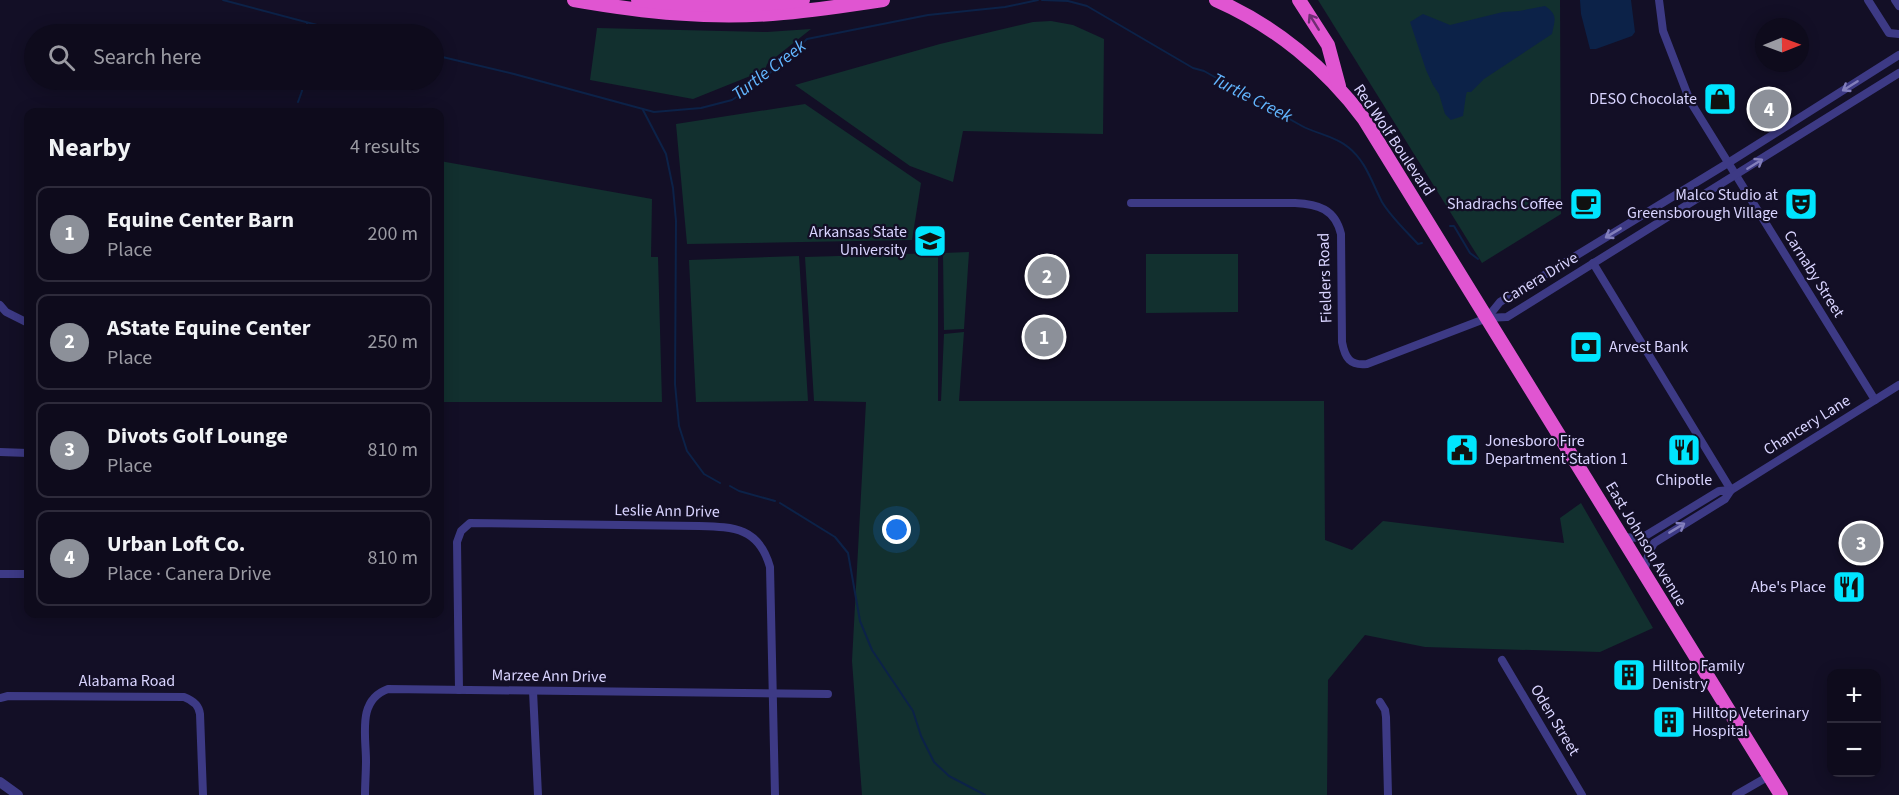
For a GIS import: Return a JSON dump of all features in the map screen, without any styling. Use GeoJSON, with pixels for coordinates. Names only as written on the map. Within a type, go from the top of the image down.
{"type":"FeatureCollection","features":[{"type":"Feature","properties":{"kind":"highway"},"geometry":{"type":"LineString","coordinates":[[574,0],[653,13],[735,16],[782,13],[883,0]]}},
{"type":"Feature","properties":{"kind":"highway"},"geometry":{"type":"LineString","coordinates":[[638,0],[734,6],[803,0]]}},
{"type":"Feature","properties":{"kind":"highway"},"geometry":{"type":"LineString","coordinates":[[1299,0],[1328,45],[1340,88]]}},
{"type":"Feature","properties":{"kind":"highway","name":"Red Wolf Boulevard"},"geometry":{"type":"LineString","coordinates":[[1226,1],[1287,41],[1317,64],[1340,88],[1364,119],[1426,218]]}},
{"type":"Feature","properties":{"kind":"highway","name":"East Johnson Avenue"},"geometry":{"type":"LineString","coordinates":[[1426,218],[1781,795]]}},
{"type":"Feature","properties":{"kind":"street","name":"Carnaby Street"},"geometry":{"type":"LineString","coordinates":[[1659,0],[1663,31],[1690,102],[1875,400]]}},
{"type":"Feature","properties":{"kind":"street"},"geometry":{"type":"LineString","coordinates":[[1868,0],[1889,33],[1899,34]]}},
{"type":"Feature","properties":{"kind":"street"},"geometry":{"type":"LineString","coordinates":[[1895,0],[1899,6]]}},
{"type":"Feature","properties":{"kind":"street","name":"Canera Drive"},"geometry":{"type":"LineString","coordinates":[[1487,318],[1500,302],[1728,163],[1899,55]]}},
{"type":"Feature","properties":{"kind":"street","name":"Canera Drive"},"geometry":{"type":"LineString","coordinates":[[1487,318],[1507,317],[1899,73]]}},
{"type":"Feature","properties":{"kind":"street","name":"Fielders Road"},"geometry":{"type":"LineString","coordinates":[[1131,203],[1295,202],[1309,204],[1331,213],[1341,234],[1342,342],[1344,352],[1350,361],[1357,365],[1368,364],[1487,318]]}},
{"type":"Feature","properties":{"kind":"street"},"geometry":{"type":"LineString","coordinates":[[1593,264],[1731,490]]}},
{"type":"Feature","properties":{"kind":"street"},"geometry":{"type":"LineString","coordinates":[[0,305],[6,312],[24,321]]}},
{"type":"Feature","properties":{"kind":"street","name":"Chancery Lane"},"geometry":{"type":"LineString","coordinates":[[1644,572],[1654,543],[1725,499],[1731,490],[1899,386]]}},
{"type":"Feature","properties":{"kind":"street"},"geometry":{"type":"LineString","coordinates":[[0,452],[24,453]]}},
{"type":"Feature","properties":{"kind":"street","name":"Chancery Lane"},"geometry":{"type":"LineString","coordinates":[[1622,537],[1645,536],[1719,490],[1731,490]]}},
{"type":"Feature","properties":{"kind":"street","name":"Leslie Ann Drive"},"geometry":{"type":"LineString","coordinates":[[459,690],[457,542],[462,531],[473,522],[724,527],[739,530],[762,547],[770,567],[775,795]]}},
{"type":"Feature","properties":{"kind":"street"},"geometry":{"type":"LineString","coordinates":[[0,574],[24,574]]}},
{"type":"Feature","properties":{"kind":"street","name":"Oden Street"},"geometry":{"type":"LineString","coordinates":[[1502,660],[1582,795]]}},
{"type":"Feature","properties":{"kind":"street","name":"Marzee Ann Drive"},"geometry":{"type":"LineString","coordinates":[[364,795],[366,709],[376,694],[388,688],[828,694]]}},
{"type":"Feature","properties":{"kind":"street"},"geometry":{"type":"LineString","coordinates":[[533,691],[537,795]]}},
{"type":"Feature","properties":{"kind":"street","name":"Alabama Road"},"geometry":{"type":"LineString","coordinates":[[0,698],[8,696],[94,696],[184,697],[189,699],[196,704],[201,714],[203,795]]}},
{"type":"Feature","properties":{"kind":"street"},"geometry":{"type":"LineString","coordinates":[[1380,702],[1386,717],[1388,795]]}},
{"type":"Feature","properties":{"kind":"street"},"geometry":{"type":"LineString","coordinates":[[1736,795],[1769,776]]}},
{"type":"Feature","properties":{"kind":"street"},"geometry":{"type":"LineString","coordinates":[[0,782],[18,795]]}},
{"type":"Feature","properties":{"kind":"green space"},"geometry":{"type":"Polygon","coordinates":[[[1318,0],[1560,0],[1561,214],[1482,263],[1318,0]]]}},
{"type":"Feature","properties":{"kind":"green space"},"geometry":{"type":"Polygon","coordinates":[[[1051,21],[1073,25],[1104,39],[1103,134],[963,131],[953,182],[910,166],[795,85],[940,44],[1033,22],[1051,21]]]}},
{"type":"Feature","properties":{"kind":"green space"},"geometry":{"type":"Polygon","coordinates":[[[597,28],[767,32],[811,29],[767,64],[765,70],[693,99],[590,80],[597,28]]]}},
{"type":"Feature","properties":{"kind":"green space"},"geometry":{"type":"Polygon","coordinates":[[[805,104],[921,183],[912,240],[687,244],[676,124],[805,104]]]}},
{"type":"Feature","properties":{"kind":"green space"},"geometry":{"type":"Polygon","coordinates":[[[444,162],[652,199],[651,257],[658,257],[662,402],[444,402],[444,162]]]}},
{"type":"Feature","properties":{"kind":"green space"},"geometry":{"type":"Polygon","coordinates":[[[969,252],[964,329],[944,330],[943,253],[969,252]]]}},
{"type":"Feature","properties":{"kind":"green space"},"geometry":{"type":"Polygon","coordinates":[[[938,253],[938,401],[941,401],[944,334],[964,332],[959,401],[1324,401],[1325,540],[1352,550],[1383,521],[1564,543],[1560,518],[1581,503],[1653,628],[1600,652],[1425,647],[1365,635],[1328,680],[1327,795],[862,795],[852,661],[866,402],[814,401],[805,257],[938,253]]]}},
{"type":"Feature","properties":{"kind":"green space"},"geometry":{"type":"Polygon","coordinates":[[[1146,254],[1238,254],[1238,312],[1146,313],[1146,254]]]}},
{"type":"Feature","properties":{"kind":"green space"},"geometry":{"type":"Polygon","coordinates":[[[799,256],[808,401],[696,402],[689,260],[799,256]]]}},
{"type":"Feature","properties":{"kind":"water"},"geometry":{"type":"Polygon","coordinates":[[[1580,0],[1631,0],[1635,32],[1632,36],[1590,49],[1581,14],[1580,0]]]}},
{"type":"Feature","properties":{"kind":"water"},"geometry":{"type":"Polygon","coordinates":[[[1545,6],[1552,12],[1554,18],[1552,34],[1484,79],[1471,92],[1467,92],[1463,116],[1451,120],[1445,114],[1439,94],[1426,70],[1410,22],[1423,14],[1450,25],[1503,12],[1545,6]]]}},
{"type":"Feature","properties":{"kind":"waterway","name":"Turtle Creek"},"geometry":{"type":"LineString","coordinates":[[223,0],[313,24]]}},
{"type":"Feature","properties":{"kind":"waterway","name":"Turtle Creek"},"geometry":{"type":"LineString","coordinates":[[444,57],[654,112],[701,108],[732,100],[763,79],[807,39],[928,15],[1005,7],[1038,0]]}},
{"type":"Feature","properties":{"kind":"waterway","name":"Turtle Creek"},"geometry":{"type":"LineString","coordinates":[[1042,0],[1068,1],[1087,6],[1193,68],[1204,71],[1302,126],[1343,143],[1364,166],[1390,213],[1418,244],[1422,243]]}},
{"type":"Feature","properties":{"kind":"waterway"},"geometry":{"type":"LineString","coordinates":[[298,102],[302,90]]}},
{"type":"Feature","properties":{"kind":"waterway"},"geometry":{"type":"LineString","coordinates":[[643,110],[666,154],[673,188],[676,221],[675,384],[679,426],[687,451],[704,474],[720,483]]}},
{"type":"Feature","properties":{"kind":"waterway","name":"Turtle Creek"},"geometry":{"type":"LineString","coordinates":[[1450,226],[1454,226],[1470,253],[1478,259]]}},
{"type":"Feature","properties":{"kind":"waterway"},"geometry":{"type":"LineString","coordinates":[[730,486],[739,491],[775,501]]}},
{"type":"Feature","properties":{"kind":"waterway"},"geometry":{"type":"LineString","coordinates":[[780,503],[835,537],[848,553],[860,621],[872,650],[913,711],[921,736],[934,762],[949,776],[985,795]]}},
{"type":"Feature","properties":{"kind":"place","name":"DESO Chocolate"},"geometry":{"type":"Point","coordinates":[1720,99]}},
{"type":"Feature","properties":{"kind":"place","name":"Urban Loft Co."},"geometry":{"type":"Point","coordinates":[1769,109]}},
{"type":"Feature","properties":{"kind":"place","name":"Shadrachs Coffee"},"geometry":{"type":"Point","coordinates":[1586,204]}},
{"type":"Feature","properties":{"kind":"place","name":"Malco Studio at Greensborough Village"},"geometry":{"type":"Point","coordinates":[1801,204]}},
{"type":"Feature","properties":{"kind":"place","name":"Arkansas State University"},"geometry":{"type":"Point","coordinates":[930,241]}},
{"type":"Feature","properties":{"kind":"place","name":"AState Equine Center"},"geometry":{"type":"Point","coordinates":[1047,276]}},
{"type":"Feature","properties":{"kind":"place","name":"Equine Center Barn"},"geometry":{"type":"Point","coordinates":[1044,337]}},
{"type":"Feature","properties":{"kind":"place","name":"Arvest Bank"},"geometry":{"type":"Point","coordinates":[1586,347]}},
{"type":"Feature","properties":{"kind":"place","name":"Jonesboro Fire Department Station 1"},"geometry":{"type":"Point","coordinates":[1462,450]}},
{"type":"Feature","properties":{"kind":"place","name":"Chipotle"},"geometry":{"type":"Point","coordinates":[1684,450]}},
{"type":"Feature","properties":{"kind":"place","name":"Divots Golf Lounge"},"geometry":{"type":"Point","coordinates":[1861,543]}},
{"type":"Feature","properties":{"kind":"place","name":"Abe's Place"},"geometry":{"type":"Point","coordinates":[1849,587]}},
{"type":"Feature","properties":{"kind":"place","name":"Hilltop Family Denistry"},"geometry":{"type":"Point","coordinates":[1629,675]}},
{"type":"Feature","properties":{"kind":"place","name":"Hilltop Veterinary Hospital"},"geometry":{"type":"Point","coordinates":[1669,722]}}]}
